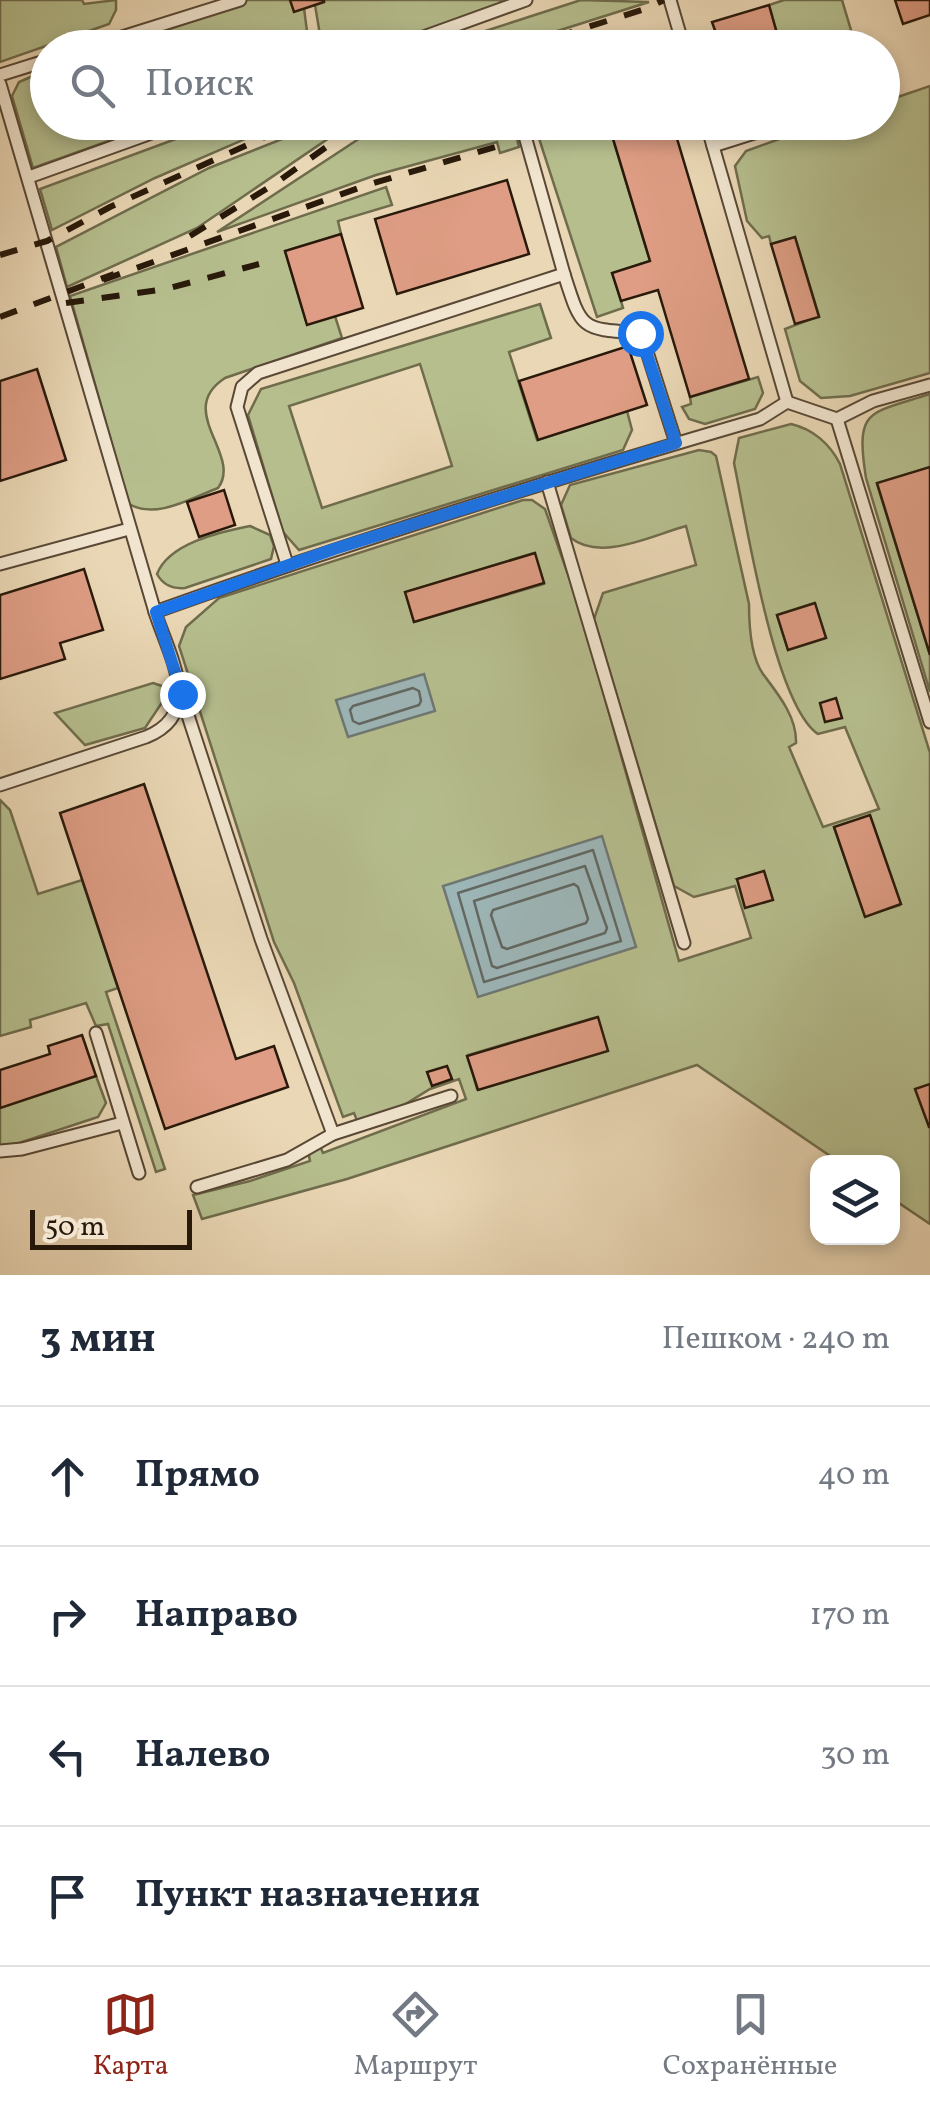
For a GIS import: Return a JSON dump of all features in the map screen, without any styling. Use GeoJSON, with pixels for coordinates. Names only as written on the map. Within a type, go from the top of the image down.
{"type":"FeatureCollection","features":[{"type":"Feature","properties":{"kind":"lane"},"geometry":{"type":"LineString","coordinates":[[144,30],[240,0]]}},
{"type":"Feature","properties":{"kind":"lane"},"geometry":{"type":"LineString","coordinates":[[443,30],[526,0]]}},
{"type":"Feature","properties":{"kind":"lane"},"geometry":{"type":"LineString","coordinates":[[670,0],[679,30]]}},
{"type":"Feature","properties":{"kind":"lane"},"geometry":{"type":"LineString","coordinates":[[0,75],[30,66]]}},
{"type":"Feature","properties":{"kind":"lane"},"geometry":{"type":"LineString","coordinates":[[0,84],[156,612],[261,938],[332,1134]]}},
{"type":"Feature","properties":{"kind":"lane"},"geometry":{"type":"LineString","coordinates":[[29,177],[132,140]]}},
{"type":"Feature","properties":{"kind":"lane"},"geometry":{"type":"LineString","coordinates":[[526,140],[578,318],[590,328],[640,333],[676,443]]}},
{"type":"Feature","properties":{"kind":"lane"},"geometry":{"type":"LineString","coordinates":[[710,140],[787,402]]}},
{"type":"Feature","properties":{"kind":"lane"},"geometry":{"type":"LineString","coordinates":[[712,146],[731,140]]}},
{"type":"Feature","properties":{"kind":"lane"},"geometry":{"type":"LineString","coordinates":[[288,564],[237,407],[242,387],[258,373],[564,274]]}},
{"type":"Feature","properties":{"kind":"lane"},"geometry":{"type":"LineString","coordinates":[[787,402],[838,419],[873,401],[930,384]]}},
{"type":"Feature","properties":{"kind":"lane"},"geometry":{"type":"LineString","coordinates":[[156,612],[288,564],[760,419],[787,402]]}},
{"type":"Feature","properties":{"kind":"lane"},"geometry":{"type":"LineString","coordinates":[[838,419],[930,722]]}},
{"type":"Feature","properties":{"kind":"lane"},"geometry":{"type":"LineString","coordinates":[[547,482],[684,943]]}},
{"type":"Feature","properties":{"kind":"lane"},"geometry":{"type":"LineString","coordinates":[[0,564],[130,528]]}},
{"type":"Feature","properties":{"kind":"lane"},"geometry":{"type":"LineString","coordinates":[[0,785],[164,730],[176,713],[182,694]]}},
{"type":"Feature","properties":{"kind":"lane"},"geometry":{"type":"LineString","coordinates":[[96,1034],[140,1172]]}},
{"type":"Feature","properties":{"kind":"lane"},"geometry":{"type":"LineString","coordinates":[[197,1187],[286,1160],[332,1134],[451,1096]]}},
{"type":"Feature","properties":{"kind":"lane"},"geometry":{"type":"LineString","coordinates":[[0,1151],[122,1123]]}},
{"type":"Feature","properties":{"kind":"green space"},"geometry":{"type":"Polygon","coordinates":[[[0,0],[82,0],[84,4],[116,0],[109,24],[92,30],[30,30],[30,52],[0,62],[0,0]]]}},
{"type":"Feature","properties":{"kind":"green space"},"geometry":{"type":"Polygon","coordinates":[[[217,0],[290,0],[304,8],[307,30],[166,30],[220,12],[217,0]]]}},
{"type":"Feature","properties":{"kind":"green space"},"geometry":{"type":"Polygon","coordinates":[[[324,0],[502,0],[496,7],[432,30],[319,30],[315,5],[324,0]]]}},
{"type":"Feature","properties":{"kind":"green space"},"geometry":{"type":"Polygon","coordinates":[[[581,0],[649,2],[561,30],[488,30],[581,0]]]}},
{"type":"Feature","properties":{"kind":"green space"},"geometry":{"type":"Polygon","coordinates":[[[784,0],[842,0],[851,30],[776,30],[769,5],[784,0]]]}},
{"type":"Feature","properties":{"kind":"green space"},"geometry":{"type":"Polygon","coordinates":[[[30,77],[30,140],[111,140],[33,168],[12,96],[19,82],[30,77]]]}},
{"type":"Feature","properties":{"kind":"green space"},"geometry":{"type":"Polygon","coordinates":[[[930,86],[930,373],[850,396],[821,398],[800,381],[785,329],[819,316],[795,237],[771,244],[769,236],[762,238],[747,221],[735,166],[746,151],[777,140],[900,140],[900,96],[930,86]]]}},
{"type":"Feature","properties":{"kind":"green space"},"geometry":{"type":"Polygon","coordinates":[[[173,140],[243,140],[155,178],[52,230],[40,189],[173,140]]]}},
{"type":"Feature","properties":{"kind":"green space"},"geometry":{"type":"Polygon","coordinates":[[[280,140],[326,140],[197,228],[67,287],[56,247],[209,168],[280,140]]]}},
{"type":"Feature","properties":{"kind":"green space"},"geometry":{"type":"Polygon","coordinates":[[[357,140],[517,140],[519,147],[500,153],[497,142],[376,175],[217,232],[357,140]]]}},
{"type":"Feature","properties":{"kind":"green space"},"geometry":{"type":"Polygon","coordinates":[[[540,140],[613,140],[650,261],[613,273],[623,308],[597,317],[540,140]]]}},
{"type":"Feature","properties":{"kind":"green space"},"geometry":{"type":"Polygon","coordinates":[[[386,187],[392,205],[338,221],[341,234],[285,251],[307,324],[335,316],[342,338],[225,378],[211,391],[206,404],[207,419],[222,462],[218,488],[162,509],[129,504],[70,296],[386,187]]]}},
{"type":"Feature","properties":{"kind":"green space"},"geometry":{"type":"Polygon","coordinates":[[[540,304],[551,338],[509,352],[537,440],[627,411],[632,430],[623,450],[299,550],[283,532],[248,415],[261,389],[540,304]],[[420,364],[289,406],[322,508],[452,466],[420,364]]]}},
{"type":"Feature","properties":{"kind":"green space"},"geometry":{"type":"Polygon","coordinates":[[[758,377],[763,393],[755,409],[705,424],[689,419],[682,407],[691,404],[690,397],[758,377]]]}},
{"type":"Feature","properties":{"kind":"green space"},"geometry":{"type":"Polygon","coordinates":[[[930,394],[930,467],[877,484],[930,655],[930,692],[866,478],[863,438],[865,426],[880,411],[930,394]]]}},
{"type":"Feature","properties":{"kind":"green space"},"geometry":{"type":"Polygon","coordinates":[[[791,424],[814,434],[836,457],[930,753],[930,1084],[916,1090],[930,1127],[930,1224],[900,1204],[900,1155],[829,1155],[697,1065],[347,1179],[202,1219],[193,1195],[310,1161],[308,1151],[320,1146],[323,1153],[466,1099],[459,1079],[430,1089],[391,1113],[358,1123],[354,1113],[343,1117],[294,983],[274,942],[179,646],[186,627],[219,598],[532,500],[545,509],[578,603],[679,961],[751,938],[735,886],[694,897],[674,886],[594,619],[603,593],[696,565],[686,526],[612,547],[583,545],[571,538],[561,505],[570,485],[699,450],[716,456],[749,604],[756,659],[790,715],[796,743],[789,747],[823,827],[879,809],[845,727],[818,734],[802,716],[788,687],[764,609],[734,463],[739,438],[791,424]],[[534,553],[406,592],[414,622],[544,584],[534,553]],[[814,603],[777,615],[788,650],[826,638],[814,603]],[[834,827],[865,916],[900,905],[900,904],[834,827]],[[764,871],[737,879],[772,899],[764,871]],[[597,1017],[468,1055],[477,1089],[607,1051],[597,1017]]]}},
{"type":"Feature","properties":{"kind":"green space"},"geometry":{"type":"Polygon","coordinates":[[[250,526],[270,535],[274,546],[271,559],[185,588],[169,586],[157,574],[172,554],[184,547],[250,526]]]}},
{"type":"Feature","properties":{"kind":"green space"},"geometry":{"type":"Polygon","coordinates":[[[153,683],[162,686],[165,698],[145,728],[85,745],[55,713],[153,683]]]}},
{"type":"Feature","properties":{"kind":"green space"},"geometry":{"type":"Polygon","coordinates":[[[0,800],[10,810],[38,894],[82,880],[118,988],[106,992],[165,1169],[156,1172],[108,1024],[96,1026],[86,1003],[30,1020],[31,1027],[0,1036],[0,800]]]}},
{"type":"Feature","properties":{"kind":"green space"},"geometry":{"type":"Polygon","coordinates":[[[96,1076],[106,1103],[98,1117],[0,1146],[0,1108],[96,1076]]]}},
{"type":"Feature","properties":{"kind":"water"},"geometry":{"type":"Polygon","coordinates":[[[424,674],[435,711],[348,737],[336,700],[424,674]]]}},
{"type":"Feature","properties":{"kind":"water"},"geometry":{"type":"Polygon","coordinates":[[[602,836],[636,947],[478,997],[443,886],[602,836]]]}},
{"type":"Feature","properties":{"kind":"building"},"geometry":{"type":"Polygon","coordinates":[[[290,0],[324,0],[324,2],[294,12],[290,0]]]}},
{"type":"Feature","properties":{"kind":"building"},"geometry":{"type":"Polygon","coordinates":[[[895,0],[930,0],[930,15],[903,24],[895,0]]]}},
{"type":"Feature","properties":{"kind":"building"},"geometry":{"type":"Polygon","coordinates":[[[769,5],[776,30],[715,30],[712,22],[769,5]]]}},
{"type":"Feature","properties":{"kind":"building"},"geometry":{"type":"Polygon","coordinates":[[[613,140],[677,140],[749,379],[690,397],[658,290],[621,301],[612,273],[650,261],[613,140]]]}},
{"type":"Feature","properties":{"kind":"building"},"geometry":{"type":"Polygon","coordinates":[[[507,180],[529,254],[397,294],[375,219],[507,180]]]}},
{"type":"Feature","properties":{"kind":"building"},"geometry":{"type":"Polygon","coordinates":[[[341,234],[363,308],[307,325],[285,251],[341,234]]]}},
{"type":"Feature","properties":{"kind":"building"},"geometry":{"type":"Polygon","coordinates":[[[795,237],[819,317],[795,324],[771,244],[795,237]]]}},
{"type":"Feature","properties":{"kind":"building"},"geometry":{"type":"Polygon","coordinates":[[[628,346],[647,405],[538,440],[519,381],[628,346]]]}},
{"type":"Feature","properties":{"kind":"building"},"geometry":{"type":"Polygon","coordinates":[[[37,369],[66,460],[0,481],[0,381],[37,369]]]}},
{"type":"Feature","properties":{"kind":"building"},"geometry":{"type":"Polygon","coordinates":[[[930,467],[930,655],[877,483],[930,467]]]}},
{"type":"Feature","properties":{"kind":"building"},"geometry":{"type":"Polygon","coordinates":[[[224,490],[235,525],[199,537],[187,502],[224,490]]]}},
{"type":"Feature","properties":{"kind":"building"},"geometry":{"type":"Polygon","coordinates":[[[535,553],[544,583],[414,622],[405,592],[535,553]]]}},
{"type":"Feature","properties":{"kind":"building"},"geometry":{"type":"Polygon","coordinates":[[[84,569],[103,630],[60,643],[65,659],[0,679],[0,595],[84,569]]]}},
{"type":"Feature","properties":{"kind":"building"},"geometry":{"type":"Polygon","coordinates":[[[815,603],[826,638],[788,650],[777,615],[815,603]]]}},
{"type":"Feature","properties":{"kind":"building"},"geometry":{"type":"Polygon","coordinates":[[[836,698],[842,718],[825,722],[820,703],[836,698]]]}},
{"type":"Feature","properties":{"kind":"building"},"geometry":{"type":"Polygon","coordinates":[[[144,784],[236,1059],[274,1046],[288,1087],[165,1129],[60,813],[144,784]]]}},
{"type":"Feature","properties":{"kind":"building"},"geometry":{"type":"Polygon","coordinates":[[[870,815],[901,904],[865,917],[834,827],[870,815]]]}},
{"type":"Feature","properties":{"kind":"building"},"geometry":{"type":"Polygon","coordinates":[[[764,871],[773,900],[745,908],[737,879],[764,871]]]}},
{"type":"Feature","properties":{"kind":"building"},"geometry":{"type":"Polygon","coordinates":[[[598,1017],[608,1051],[478,1090],[467,1056],[598,1017]]]}},
{"type":"Feature","properties":{"kind":"building"},"geometry":{"type":"Polygon","coordinates":[[[82,1035],[96,1076],[0,1108],[0,1070],[50,1054],[48,1046],[82,1035]]]}},
{"type":"Feature","properties":{"kind":"building"},"geometry":{"type":"Polygon","coordinates":[[[447,1066],[452,1079],[432,1086],[427,1072],[447,1066]]]}},
{"type":"Feature","properties":{"kind":"building"},"geometry":{"type":"Polygon","coordinates":[[[930,1084],[930,1127],[929,1127],[915,1089],[930,1084]]]}},
{"type":"Feature","properties":{"kind":"railway"},"geometry":{"type":"LineString","coordinates":[[578,30],[664,0]]}},
{"type":"Feature","properties":{"kind":"railway"},"geometry":{"type":"LineString","coordinates":[[0,255],[47,241],[110,207],[258,140]]}},
{"type":"Feature","properties":{"kind":"railway"},"geometry":{"type":"LineString","coordinates":[[190,236],[336,140]]}},
{"type":"Feature","properties":{"kind":"railway"},"geometry":{"type":"LineString","coordinates":[[103,280],[367,185],[495,147]]}},
{"type":"Feature","properties":{"kind":"railway"},"geometry":{"type":"LineString","coordinates":[[66,303],[166,289],[259,264]]}},
{"type":"Feature","properties":{"kind":"railway"},"geometry":{"type":"LineString","coordinates":[[0,317],[114,274]]}},
{"type":"Feature","properties":{"kind":"route"},"geometry":{"type":"LineString","coordinates":[[182,694],[156,612],[334,549],[676,443],[640,333]]}}]}
